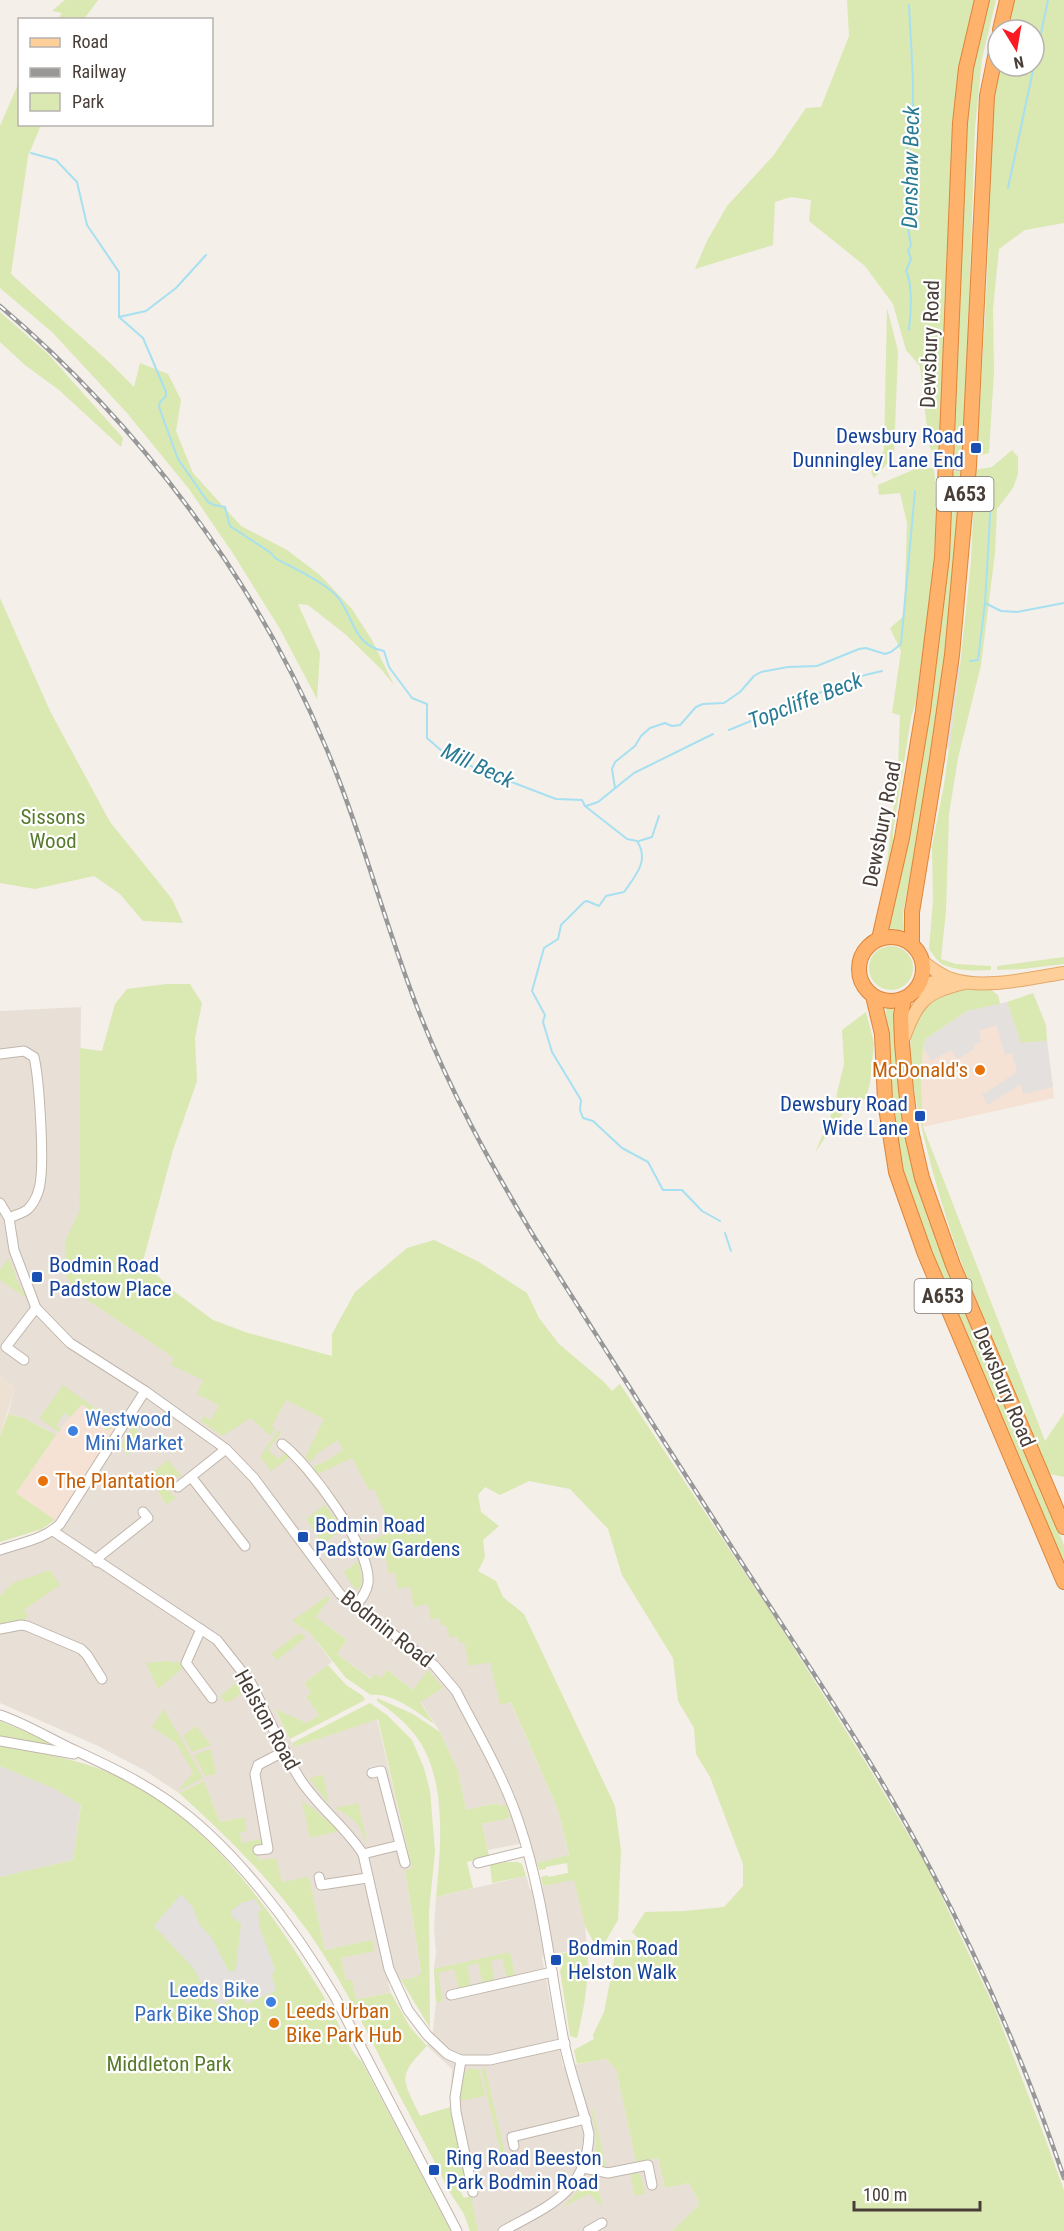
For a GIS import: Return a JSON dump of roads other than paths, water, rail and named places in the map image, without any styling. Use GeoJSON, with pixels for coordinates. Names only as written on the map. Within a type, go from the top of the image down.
{"type":"FeatureCollection","features":[{"type":"Feature","properties":{"kind":"highway","name":"Dewsbury Road"},"geometry":{"type":"LineString","coordinates":[[982,0],[966,68],[960,123],[942,557],[923,711],[902,838],[879,939],[867,947],[858,966],[860,980],[873,996],[882,1034],[885,1101],[896,1172],[925,1254],[1064,1582]]}},
{"type":"Feature","properties":{"kind":"highway"},"geometry":{"type":"LineString","coordinates":[[1003,18],[1007,0]]}},
{"type":"Feature","properties":{"kind":"highway","name":"Dewsbury Road"},"geometry":{"type":"LineString","coordinates":[[991,78],[987,96],[969,466],[952,655],[912,912],[912,944],[922,962],[922,979],[907,996],[902,1043],[911,1130],[922,1178],[953,1265],[1064,1527]]}},
{"type":"Feature","properties":{"kind":"highway"},"geometry":{"type":"LineString","coordinates":[[879,939],[896,937],[912,944]]}},
{"type":"Feature","properties":{"kind":"highway"},"geometry":{"type":"LineString","coordinates":[[873,996],[893,1001],[907,996]]}},
{"type":"Feature","properties":{"kind":"main road"},"geometry":{"type":"LineString","coordinates":[[922,962],[951,979],[969,982],[1000,982],[1064,973]]}},
{"type":"Feature","properties":{"kind":"main road"},"geometry":{"type":"LineString","coordinates":[[907,996],[930,983],[951,979]]}},
{"type":"Feature","properties":{"kind":"main road"},"geometry":{"type":"LineString","coordinates":[[902,1043],[915,1010],[923,1001],[936,991],[969,982]]}},
{"type":"Feature","properties":{"kind":"street"},"geometry":{"type":"LineString","coordinates":[[947,464],[969,466]]}},
{"type":"Feature","properties":{"kind":"street"},"geometry":{"type":"LineString","coordinates":[[0,1054],[24,1051],[34,1057],[40,1123],[42,1166],[39,1191],[28,1209],[9,1218]]}},
{"type":"Feature","properties":{"kind":"street","name":"Bodmin Road"},"geometry":{"type":"LineString","coordinates":[[0,1203],[9,1218],[14,1250],[36,1308],[70,1343],[145,1391],[226,1449],[254,1479],[339,1594],[434,1665],[456,1691],[506,1791],[520,1824],[527,1851],[542,1913],[565,2043],[589,2134],[584,2168],[573,2186],[561,2198],[503,2231]]}},
{"type":"Feature","properties":{"kind":"street"},"geometry":{"type":"LineString","coordinates":[[24,1360],[6,1347],[36,1308]]}},
{"type":"Feature","properties":{"kind":"street"},"geometry":{"type":"LineString","coordinates":[[0,1550],[53,1531],[60,1524],[145,1391]]}},
{"type":"Feature","properties":{"kind":"street"},"geometry":{"type":"LineString","coordinates":[[282,1444],[292,1451],[306,1468],[356,1538],[368,1582],[366,1590],[355,1606]]}},
{"type":"Feature","properties":{"kind":"street"},"geometry":{"type":"LineString","coordinates":[[178,1487],[226,1449]]}},
{"type":"Feature","properties":{"kind":"street"},"geometry":{"type":"LineString","coordinates":[[192,1478],[245,1546]]}},
{"type":"Feature","properties":{"kind":"street"},"geometry":{"type":"LineString","coordinates":[[97,1562],[100,1556],[148,1518],[143,1512]]}},
{"type":"Feature","properties":{"kind":"street","name":"Helston Road"},"geometry":{"type":"LineString","coordinates":[[53,1531],[217,1640],[228,1652],[250,1683],[300,1779],[321,1808],[353,1838],[363,1854],[389,1969],[401,1997],[427,2035],[447,2054],[461,2060]]}},
{"type":"Feature","properties":{"kind":"street"},"geometry":{"type":"LineString","coordinates":[[0,1629],[27,1626],[81,1649],[102,1679]]}},
{"type":"Feature","properties":{"kind":"street"},"geometry":{"type":"LineString","coordinates":[[201,1629],[186,1663],[212,1698]]}},
{"type":"Feature","properties":{"kind":"street"},"geometry":{"type":"LineString","coordinates":[[0,1715],[124,1773],[152,1790],[196,1822],[245,1873],[291,1928],[335,1998],[457,2231]]}},
{"type":"Feature","properties":{"kind":"street"},"geometry":{"type":"LineString","coordinates":[[0,1741],[87,1756]]}},
{"type":"Feature","properties":{"kind":"street"},"geometry":{"type":"LineString","coordinates":[[258,1850],[268,1849],[255,1774],[258,1765],[285,1751]]}},
{"type":"Feature","properties":{"kind":"street"},"geometry":{"type":"LineString","coordinates":[[372,1773],[381,1771],[405,1863]]}},
{"type":"Feature","properties":{"kind":"street"},"geometry":{"type":"LineString","coordinates":[[363,1854],[400,1845]]}},
{"type":"Feature","properties":{"kind":"street"},"geometry":{"type":"LineString","coordinates":[[478,1863],[527,1851]]}},
{"type":"Feature","properties":{"kind":"street"},"geometry":{"type":"LineString","coordinates":[[319,1877],[321,1885],[367,1878]]}},
{"type":"Feature","properties":{"kind":"street"},"geometry":{"type":"LineString","coordinates":[[451,1995],[552,1972]]}},
{"type":"Feature","properties":{"kind":"street"},"geometry":{"type":"LineString","coordinates":[[473,2192],[456,2112],[455,2097],[461,2060],[490,2060],[565,2043]]}},
{"type":"Feature","properties":{"kind":"street"},"geometry":{"type":"LineString","coordinates":[[514,2146],[512,2137],[586,2119]]}},
{"type":"Feature","properties":{"kind":"street"},"geometry":{"type":"LineString","coordinates":[[584,2168],[608,2173],[648,2165],[652,2185]]}},
{"type":"Feature","properties":{"kind":"street"},"geometry":{"type":"LineString","coordinates":[[520,2221],[526,2231]]}},
{"type":"Feature","properties":{"kind":"street"},"geometry":{"type":"LineString","coordinates":[[588,2231],[602,2223]]}},
{"type":"Feature","properties":{"kind":"waterway"},"geometry":{"type":"LineString","coordinates":[[1008,188],[1048,0]]}},
{"type":"Feature","properties":{"kind":"waterway","name":"Denshaw Beck"},"geometry":{"type":"LineString","coordinates":[[909,5],[913,80],[913,105],[907,140],[907,223],[911,246],[908,250],[911,259],[906,271],[911,291],[909,330]]}},
{"type":"Feature","properties":{"kind":"waterway","name":"Mill Beck"},"geometry":{"type":"LineString","coordinates":[[31,153],[56,160],[77,182],[87,225],[119,272],[119,317],[143,338],[166,392],[159,407],[178,459],[208,502],[225,507],[230,526],[275,558],[314,579],[335,594],[359,635],[373,648],[384,651],[389,667],[412,698],[427,704],[427,738],[444,753],[475,768],[556,799],[582,800],[585,806],[627,839],[637,841],[641,848],[642,862],[624,892],[606,896],[599,906],[584,902],[561,925],[558,939],[544,948],[532,991],[545,1015],[543,1022],[552,1052],[581,1100],[580,1110],[583,1118],[593,1121],[622,1148],[648,1162],[663,1190],[682,1190],[702,1211],[720,1221]]}},
{"type":"Feature","properties":{"kind":"waterway"},"geometry":{"type":"LineString","coordinates":[[119,317],[146,311],[176,288],[206,255]]}},
{"type":"Feature","properties":{"kind":"waterway"},"geometry":{"type":"LineString","coordinates":[[985,603],[992,483]]}},
{"type":"Feature","properties":{"kind":"waterway"},"geometry":{"type":"LineString","coordinates":[[615,788],[612,769],[615,762],[635,746],[650,728],[665,723],[672,726],[680,725],[696,707],[703,704],[724,703],[740,692],[754,676],[761,672],[788,667],[817,666],[859,649],[866,648],[885,654],[901,644],[915,491]]}},
{"type":"Feature","properties":{"kind":"waterway","name":"Topcliffe Beck"},"geometry":{"type":"LineString","coordinates":[[970,661],[978,660],[985,603],[1001,611],[1017,612],[1064,603]]}},
{"type":"Feature","properties":{"kind":"waterway","name":"Topcliffe Beck"},"geometry":{"type":"LineString","coordinates":[[729,730],[861,676],[882,671]]}},
{"type":"Feature","properties":{"kind":"waterway","name":"Topcliffe Beck"},"geometry":{"type":"LineString","coordinates":[[586,806],[598,802],[634,773],[713,734]]}},
{"type":"Feature","properties":{"kind":"waterway"},"geometry":{"type":"LineString","coordinates":[[639,841],[652,837],[659,816]]}},
{"type":"Feature","properties":{"kind":"waterway","name":"Mill Beck"},"geometry":{"type":"LineString","coordinates":[[725,1233],[731,1251]]}},
{"type":"Feature","properties":{"kind":"railway"},"geometry":{"type":"LineString","coordinates":[[0,306],[100,401],[146,454],[189,509],[229,566],[266,626],[299,687],[327,750],[352,815],[419,1012],[472,1126],[533,1235],[842,1717],[909,1830],[968,1943],[1003,2020],[1064,2178]]}},
{"type":"Feature","properties":{"kind":"place","name":"Dewsbury Road Dunningley Lane End"},"geometry":{"type":"Point","coordinates":[976,448]}},
{"type":"Feature","properties":{"kind":"place","name":"McDonald's"},"geometry":{"type":"Point","coordinates":[980,1070]}},
{"type":"Feature","properties":{"kind":"place","name":"Dewsbury Road Wide Lane"},"geometry":{"type":"Point","coordinates":[920,1116]}},
{"type":"Feature","properties":{"kind":"place","name":"Bodmin Road Padstow Place"},"geometry":{"type":"Point","coordinates":[37,1277]}},
{"type":"Feature","properties":{"kind":"place","name":"Westwood Mini Market"},"geometry":{"type":"Point","coordinates":[73,1431]}},
{"type":"Feature","properties":{"kind":"place","name":"The Plantation"},"geometry":{"type":"Point","coordinates":[43,1481]}},
{"type":"Feature","properties":{"kind":"place","name":"Bodmin Road Padstow Gardens"},"geometry":{"type":"Point","coordinates":[303,1537]}},
{"type":"Feature","properties":{"kind":"place","name":"Bodmin Road Helston Walk"},"geometry":{"type":"Point","coordinates":[556,1960]}},
{"type":"Feature","properties":{"kind":"place","name":"Leeds Bike Park Bike Shop"},"geometry":{"type":"Point","coordinates":[271,2002]}},
{"type":"Feature","properties":{"kind":"place","name":"Leeds Urban Bike Park Hub"},"geometry":{"type":"Point","coordinates":[274,2023]}},
{"type":"Feature","properties":{"kind":"place","name":"Ring Road Beeston Park Bodmin Road"},"geometry":{"type":"Point","coordinates":[434,2170]}},
{"type":"Feature","properties":{"kind":"park label","name":"Sissons Wood"},"geometry":{"type":"Point","coordinates":[53,829]}},
{"type":"Feature","properties":{"kind":"park label","name":"Middleton Park"},"geometry":{"type":"Point","coordinates":[169,2064]}}]}
